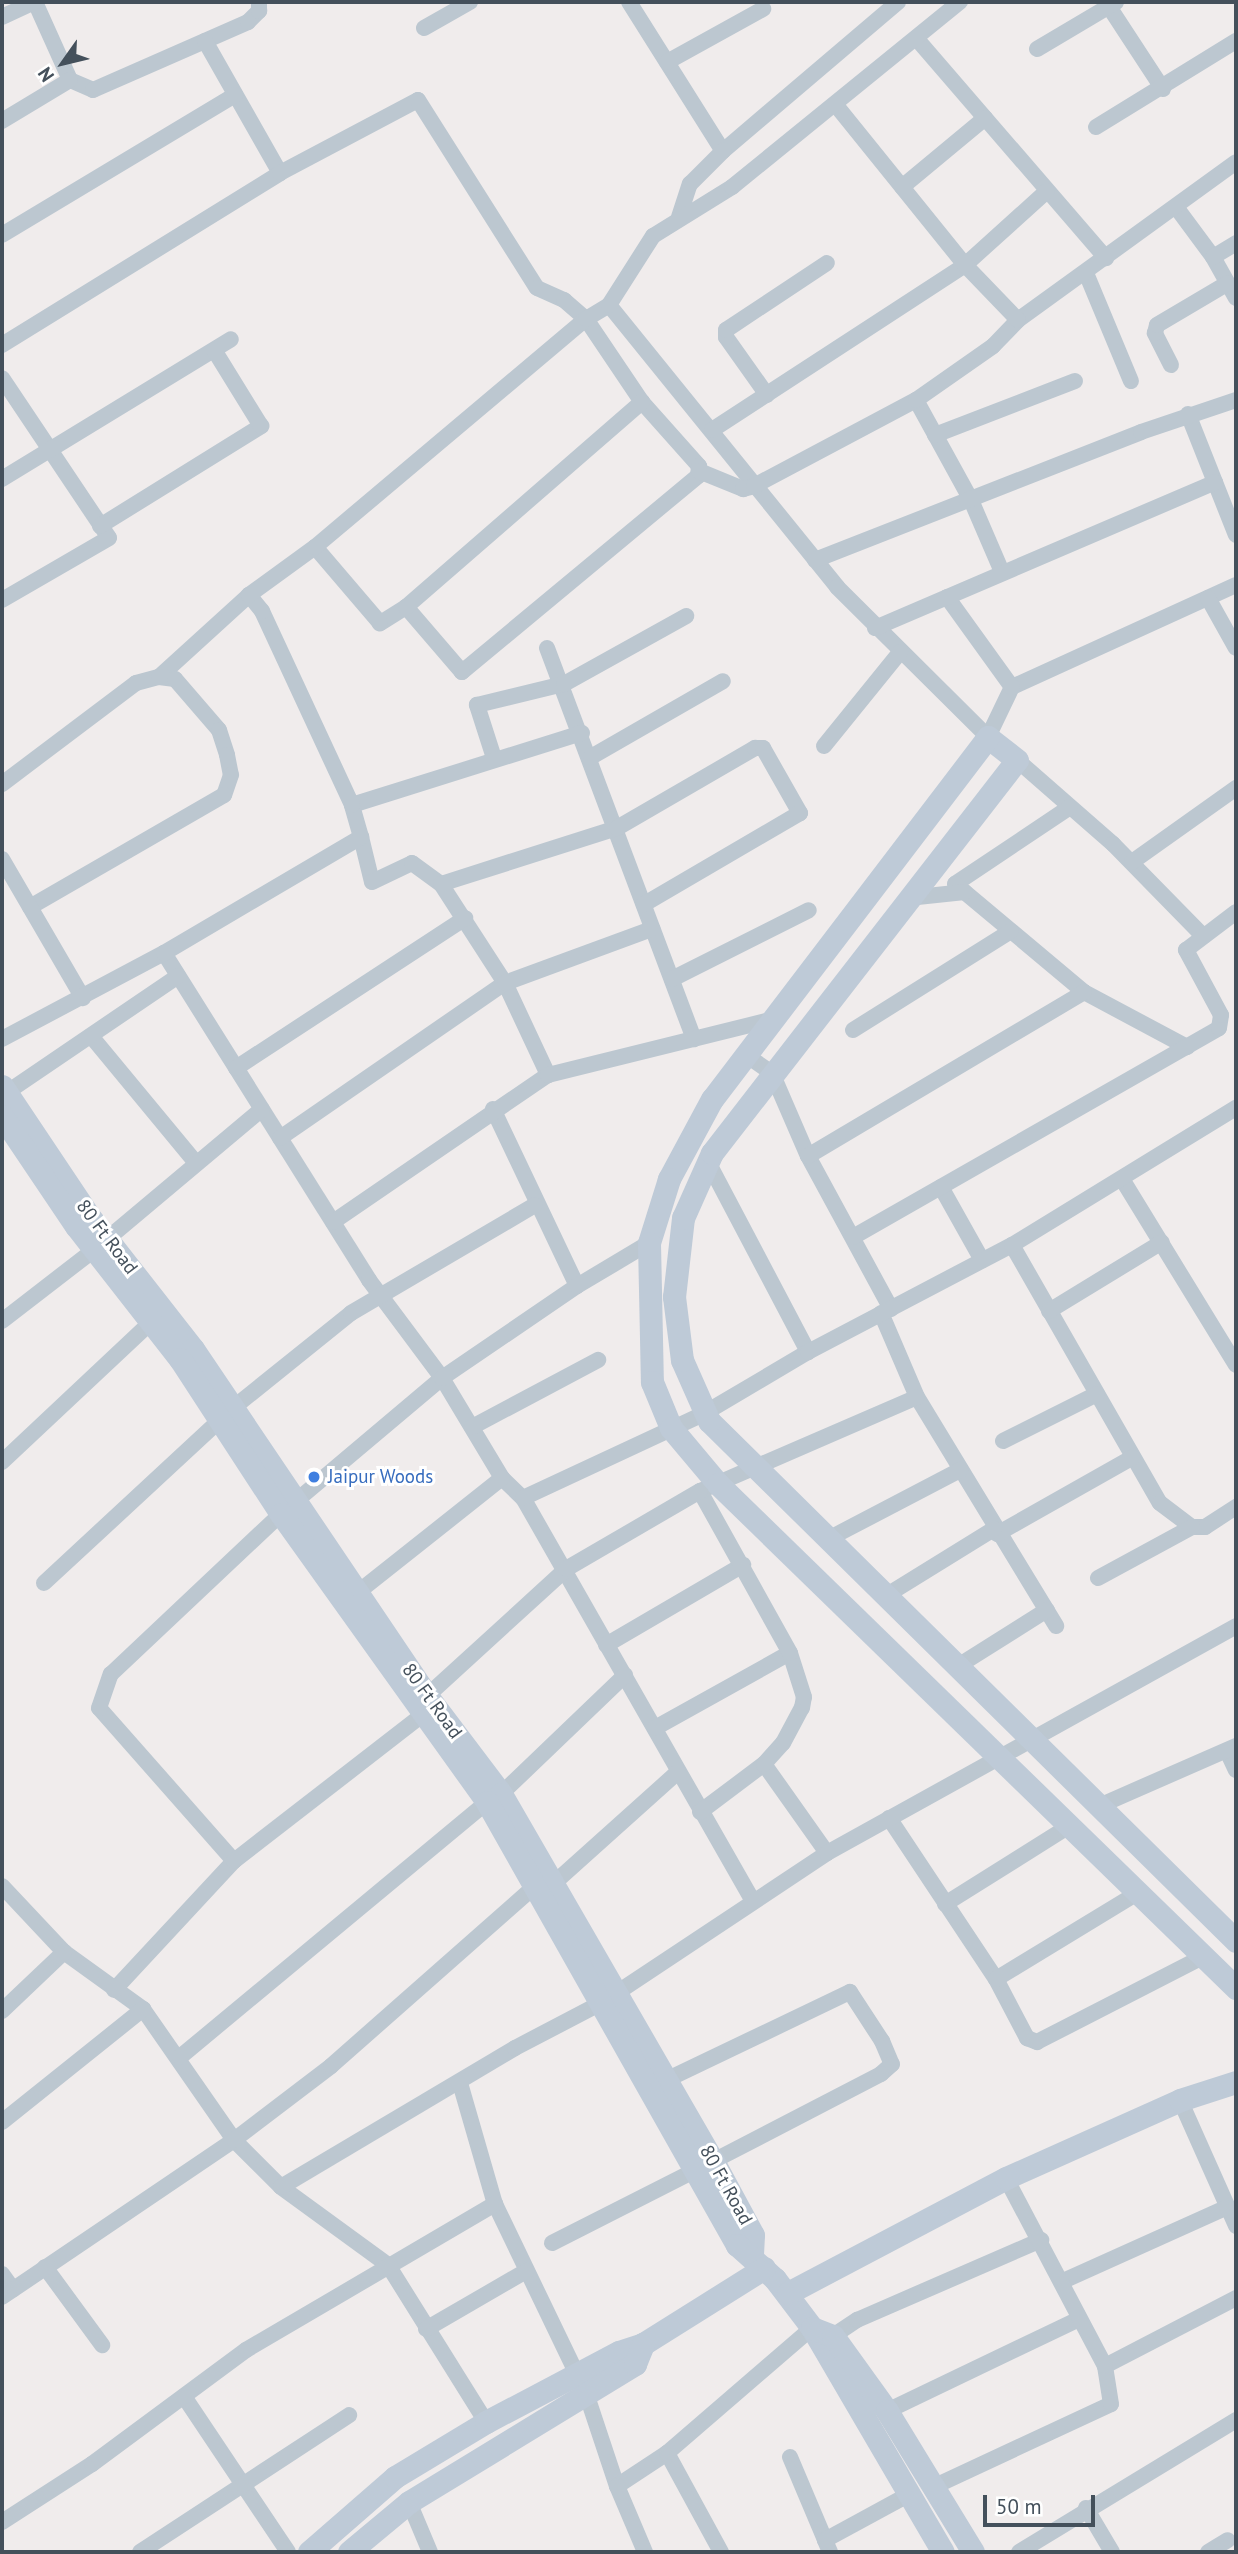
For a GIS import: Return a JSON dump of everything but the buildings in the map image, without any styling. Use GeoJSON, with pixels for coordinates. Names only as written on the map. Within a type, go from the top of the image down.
{"type":"FeatureCollection","features":[{"type":"Feature","properties":{"kind":"street"},"geometry":{"type":"LineString","coordinates":[[2,17],[34,2],[71,80],[93,90],[248,22],[259,11],[259,2]]}},
{"type":"Feature","properties":{"kind":"street"},"geometry":{"type":"LineString","coordinates":[[424,28],[470,2]]}},
{"type":"Feature","properties":{"kind":"street"},"geometry":{"type":"LineString","coordinates":[[630,2],[723,151]]}},
{"type":"Feature","properties":{"kind":"street"},"geometry":{"type":"LineString","coordinates":[[679,217],[690,184],[723,151],[898,2]]}},
{"type":"Feature","properties":{"kind":"street"},"geometry":{"type":"LineString","coordinates":[[159,677],[249,596],[315,547],[586,319],[609,306],[653,236],[679,217],[732,187],[960,2]]}},
{"type":"Feature","properties":{"kind":"street"},"geometry":{"type":"LineString","coordinates":[[1037,49],[1110,3],[1163,89]]}},
{"type":"Feature","properties":{"kind":"street"},"geometry":{"type":"LineString","coordinates":[[667,62],[763,9]]}},
{"type":"Feature","properties":{"kind":"street"},"geometry":{"type":"LineString","coordinates":[[916,38],[1106,258]]}},
{"type":"Feature","properties":{"kind":"street"},"geometry":{"type":"LineString","coordinates":[[205,41],[280,173]]}},
{"type":"Feature","properties":{"kind":"street"},"geometry":{"type":"LineString","coordinates":[[1096,127],[1163,89],[1236,41]]}},
{"type":"Feature","properties":{"kind":"street"},"geometry":{"type":"LineString","coordinates":[[2,121],[71,80]]}},
{"type":"Feature","properties":{"kind":"street"},"geometry":{"type":"LineString","coordinates":[[2,235],[235,95]]}},
{"type":"Feature","properties":{"kind":"street"},"geometry":{"type":"LineString","coordinates":[[2,345],[280,173],[418,100],[537,288],[564,300],[586,319],[642,402],[699,466],[699,471],[698,476],[462,672],[406,607]]}},
{"type":"Feature","properties":{"kind":"street"},"geometry":{"type":"LineString","coordinates":[[835,104],[964,265],[1018,320]]}},
{"type":"Feature","properties":{"kind":"street"},"geometry":{"type":"LineString","coordinates":[[902,187],[985,118]]}},
{"type":"Feature","properties":{"kind":"street"},"geometry":{"type":"LineString","coordinates":[[699,471],[743,489],[754,486],[916,400],[993,346],[1018,320],[1236,162]]}},
{"type":"Feature","properties":{"kind":"street"},"geometry":{"type":"LineString","coordinates":[[712,430],[964,265],[1047,191]]}},
{"type":"Feature","properties":{"kind":"street"},"geometry":{"type":"LineString","coordinates":[[1171,365],[1154,333],[1157,325],[1232,291],[1213,257],[1176,207]]}},
{"type":"Feature","properties":{"kind":"street"},"geometry":{"type":"LineString","coordinates":[[1213,257],[1236,243]]}},
{"type":"Feature","properties":{"kind":"street"},"geometry":{"type":"LineString","coordinates":[[766,395],[726,337],[726,330],[827,263]]}},
{"type":"Feature","properties":{"kind":"street"},"geometry":{"type":"LineString","coordinates":[[1086,273],[1131,381]]}},
{"type":"Feature","properties":{"kind":"street"},"geometry":{"type":"LineString","coordinates":[[609,306],[815,560],[875,628],[988,737],[1132,862],[1203,936]]}},
{"type":"Feature","properties":{"kind":"street"},"geometry":{"type":"LineString","coordinates":[[2,479],[50,447],[231,339]]}},
{"type":"Feature","properties":{"kind":"street"},"geometry":{"type":"LineString","coordinates":[[100,526],[261,426],[214,350]]}},
{"type":"Feature","properties":{"kind":"street"},"geometry":{"type":"LineString","coordinates":[[2,378],[109,538],[2,600]]}},
{"type":"Feature","properties":{"kind":"street"},"geometry":{"type":"LineString","coordinates":[[935,435],[1075,381]]}},
{"type":"Feature","properties":{"kind":"street"},"geometry":{"type":"LineString","coordinates":[[916,400],[971,500],[1002,572]]}},
{"type":"Feature","properties":{"kind":"street"},"geometry":{"type":"LineString","coordinates":[[815,560],[1188,414],[1236,400]]}},
{"type":"Feature","properties":{"kind":"street"},"geometry":{"type":"LineString","coordinates":[[315,547],[380,623],[406,607],[642,402]]}},
{"type":"Feature","properties":{"kind":"street"},"geometry":{"type":"LineString","coordinates":[[1188,414],[1236,536]]}},
{"type":"Feature","properties":{"kind":"street"},"geometry":{"type":"LineString","coordinates":[[875,628],[1215,482]]}},
{"type":"Feature","properties":{"kind":"street"},"geometry":{"type":"LineString","coordinates":[[700,1812],[764,1764],[783,1743],[802,1708],[804,1697],[790,1653],[743,1565],[709,1488],[671,1428],[652,1382],[649,1243],[669,1179],[712,1099],[988,737],[1012,687],[1236,585]]}},
{"type":"Feature","properties":{"kind":"street"},"geometry":{"type":"LineString","coordinates":[[249,596],[262,611],[352,805],[372,882],[412,863],[441,884],[505,983],[548,1075]]}},
{"type":"Feature","properties":{"kind":"street"},"geometry":{"type":"LineString","coordinates":[[947,597],[1012,687]]}},
{"type":"Feature","properties":{"kind":"street"},"geometry":{"type":"LineString","coordinates":[[1208,598],[1236,648]]}},
{"type":"Feature","properties":{"kind":"street"},"geometry":{"type":"LineString","coordinates":[[494,758],[477,705],[564,684],[686,616]]}},
{"type":"Feature","properties":{"kind":"street"},"geometry":{"type":"LineString","coordinates":[[547,648],[592,757],[694,1039]]}},
{"type":"Feature","properties":{"kind":"street"},"geometry":{"type":"LineString","coordinates":[[824,746],[900,652]]}},
{"type":"Feature","properties":{"kind":"street"},"geometry":{"type":"LineString","coordinates":[[3,777],[135,683],[159,677],[175,679],[219,730],[231,775],[225,795],[30,906]]}},
{"type":"Feature","properties":{"kind":"street"},"geometry":{"type":"LineString","coordinates":[[592,757],[723,681]]}},
{"type":"Feature","properties":{"kind":"street"},"geometry":{"type":"LineString","coordinates":[[352,805],[494,758],[582,733]]}},
{"type":"Feature","properties":{"kind":"street"},"geometry":{"type":"LineString","coordinates":[[441,884],[617,828],[755,748],[763,748],[797,802],[800,813],[776,830],[645,904]]}},
{"type":"Feature","properties":{"kind":"street"},"geometry":{"type":"LineString","coordinates":[[1017,760],[772,1073],[708,1162],[683,1219],[674,1297],[682,1360],[703,1414],[1236,1941]]}},
{"type":"Feature","properties":{"kind":"street"},"geometry":{"type":"LineString","coordinates":[[1132,862],[1236,788]]}},
{"type":"Feature","properties":{"kind":"street"},"geometry":{"type":"LineString","coordinates":[[1070,807],[955,884],[1084,992],[1187,1047]]}},
{"type":"Feature","properties":{"kind":"street"},"geometry":{"type":"LineString","coordinates":[[2,1039],[164,953],[361,837]]}},
{"type":"Feature","properties":{"kind":"street"},"geometry":{"type":"LineString","coordinates":[[2,859],[83,998]]}},
{"type":"Feature","properties":{"kind":"street"},"geometry":{"type":"LineString","coordinates":[[908,898],[965,892]]}},
{"type":"Feature","properties":{"kind":"street"},"geometry":{"type":"LineString","coordinates":[[672,979],[809,910]]}},
{"type":"Feature","properties":{"kind":"street"},"geometry":{"type":"LineString","coordinates":[[853,1237],[1214,1032],[1222,1022],[1187,955],[1189,946],[1236,912]]}},
{"type":"Feature","properties":{"kind":"street"},"geometry":{"type":"LineString","coordinates":[[236,1068],[465,918]]}},
{"type":"Feature","properties":{"kind":"street"},"geometry":{"type":"LineString","coordinates":[[280,1138],[505,983],[652,929]]}},
{"type":"Feature","properties":{"kind":"street"},"geometry":{"type":"LineString","coordinates":[[853,1030],[1011,931]]}},
{"type":"Feature","properties":{"kind":"street"},"geometry":{"type":"LineString","coordinates":[[164,953],[380,1296],[442,1378],[502,1478],[523,1498],[566,1569],[700,1812],[753,1901]]}},
{"type":"Feature","properties":{"kind":"street"},"geometry":{"type":"LineString","coordinates":[[3,1098],[178,976]]}},
{"type":"Feature","properties":{"kind":"street"},"geometry":{"type":"LineString","coordinates":[[808,1156],[1084,992]]}},
{"type":"Feature","properties":{"kind":"street"},"geometry":{"type":"LineString","coordinates":[[333,1222],[492,1109],[548,1075],[774,1018]]}},
{"type":"Feature","properties":{"kind":"street"},"geometry":{"type":"LineString","coordinates":[[91,1036],[196,1163]]}},
{"type":"Feature","properties":{"kind":"street"},"geometry":{"type":"LineString","coordinates":[[746,1055],[772,1073],[808,1156],[853,1237],[886,1311],[917,1397],[995,1531],[1056,1626]]}},
{"type":"Feature","properties":{"kind":"street","name":"80 Ft Road"},"geometry":{"type":"LineString","coordinates":[[3,1098],[151,1322],[226,1414],[424,1706],[494,1798],[704,2165],[753,2235],[758,2261]]}},
{"type":"Feature","properties":{"kind":"street"},"geometry":{"type":"LineString","coordinates":[[523,1498],[703,1414],[808,1352],[1012,1245],[1236,1108]]}},
{"type":"Feature","properties":{"kind":"street"},"geometry":{"type":"LineString","coordinates":[[2,1321],[101,1244],[262,1109]]}},
{"type":"Feature","properties":{"kind":"street"},"geometry":{"type":"LineString","coordinates":[[492,1109],[535,1205],[577,1286]]}},
{"type":"Feature","properties":{"kind":"street"},"geometry":{"type":"LineString","coordinates":[[708,1162],[808,1352]]}},
{"type":"Feature","properties":{"kind":"street"},"geometry":{"type":"LineString","coordinates":[[1122,1179],[1232,1347],[1236,1365]]}},
{"type":"Feature","properties":{"kind":"street"},"geometry":{"type":"LineString","coordinates":[[941,1187],[982,1261]]}},
{"type":"Feature","properties":{"kind":"street"},"geometry":{"type":"LineString","coordinates":[[44,1583],[226,1414],[351,1313],[535,1205]]}},
{"type":"Feature","properties":{"kind":"street"},"geometry":{"type":"LineString","coordinates":[[1048,1311],[1162,1242]]}},
{"type":"Feature","properties":{"kind":"street"},"geometry":{"type":"LineString","coordinates":[[234,1861],[99,1708],[111,1674],[289,1508],[442,1378],[577,1286],[649,1243]]}},
{"type":"Feature","properties":{"kind":"street","name":"80 Ft Road"},"geometry":{"type":"LineString","coordinates":[[101,1244],[193,1349],[226,1414]]}},
{"type":"Feature","properties":{"kind":"street"},"geometry":{"type":"LineString","coordinates":[[1012,1245],[1160,1503],[1192,1527]]}},
{"type":"Feature","properties":{"kind":"street"},"geometry":{"type":"LineString","coordinates":[[2,1462],[151,1322]]}},
{"type":"Feature","properties":{"kind":"street"},"geometry":{"type":"LineString","coordinates":[[472,1427],[598,1360]]}},
{"type":"Feature","properties":{"kind":"street"},"geometry":{"type":"LineString","coordinates":[[1003,1441],[1097,1394]]}},
{"type":"Feature","properties":{"kind":"street"},"geometry":{"type":"LineString","coordinates":[[114,1990],[234,1861],[424,1706],[566,1569],[709,1488],[917,1397]]}},
{"type":"Feature","properties":{"kind":"street"},"geometry":{"type":"LineString","coordinates":[[887,1595],[995,1531],[1133,1457]]}},
{"type":"Feature","properties":{"kind":"street"},"geometry":{"type":"LineString","coordinates":[[830,1538],[960,1470]]}},
{"type":"Feature","properties":{"kind":"street"},"geometry":{"type":"LineString","coordinates":[[356,1593],[502,1478]]}},
{"type":"Feature","properties":{"kind":"street"},"geometry":{"type":"LineString","coordinates":[[709,1488],[1001,1756],[1236,1988]]}},
{"type":"Feature","properties":{"kind":"street"},"geometry":{"type":"LineString","coordinates":[[1098,1578],[1192,1527],[1205,1527],[1236,1507]]}},
{"type":"Feature","properties":{"kind":"street","name":"80 Ft Road"},"geometry":{"type":"LineString","coordinates":[[289,1508],[356,1593],[424,1706]]}},
{"type":"Feature","properties":{"kind":"street"},"geometry":{"type":"LineString","coordinates":[[606,1645],[743,1565]]}},
{"type":"Feature","properties":{"kind":"street"},"geometry":{"type":"LineString","coordinates":[[958,1666],[1047,1610]]}},
{"type":"Feature","properties":{"kind":"street"},"geometry":{"type":"LineString","coordinates":[[281,2187],[515,2048],[610,1998],[827,1853],[1031,1737],[1236,1626]]}},
{"type":"Feature","properties":{"kind":"street"},"geometry":{"type":"LineString","coordinates":[[655,1728],[790,1653]]}},
{"type":"Feature","properties":{"kind":"street"},"geometry":{"type":"LineString","coordinates":[[180,2057],[494,1798],[625,1675]]}},
{"type":"Feature","properties":{"kind":"street"},"geometry":{"type":"LineString","coordinates":[[1099,1806],[1232,1748],[1236,1770]]}},
{"type":"Feature","properties":{"kind":"street"},"geometry":{"type":"LineString","coordinates":[[764,1764],[827,1853]]}},
{"type":"Feature","properties":{"kind":"street"},"geometry":{"type":"LineString","coordinates":[[2,2274],[7,2293],[234,2140],[331,2066],[678,1772]]}},
{"type":"Feature","properties":{"kind":"street"},"geometry":{"type":"LineString","coordinates":[[889,1818],[996,1979],[1027,2038],[1037,2042],[1204,1956]]}},
{"type":"Feature","properties":{"kind":"street"},"geometry":{"type":"LineString","coordinates":[[944,1904],[1071,1825]]}},
{"type":"Feature","properties":{"kind":"street"},"geometry":{"type":"LineString","coordinates":[[3,1889],[64,1952],[143,2009],[180,2057],[234,2140],[281,2187],[388,2265],[486,2422]]}},
{"type":"Feature","properties":{"kind":"street"},"geometry":{"type":"LineString","coordinates":[[996,1979],[1139,1892]]}},
{"type":"Feature","properties":{"kind":"street"},"geometry":{"type":"LineString","coordinates":[[2,2011],[64,1952]]}},
{"type":"Feature","properties":{"kind":"street"},"geometry":{"type":"LineString","coordinates":[[552,2243],[881,2074],[892,2064],[882,2041],[850,1992],[666,2080]]}},
{"type":"Feature","properties":{"kind":"street","name":"80 Ft Road"},"geometry":{"type":"LineString","coordinates":[[610,1998],[666,2080],[704,2165]]}},
{"type":"Feature","properties":{"kind":"street"},"geometry":{"type":"LineString","coordinates":[[2,2122],[143,2009]]}},
{"type":"Feature","properties":{"kind":"street"},"geometry":{"type":"LineString","coordinates":[[788,2293],[1006,2178],[1180,2100],[1236,2082]]}},
{"type":"Feature","properties":{"kind":"street"},"geometry":{"type":"LineString","coordinates":[[460,2083],[495,2204],[581,2384],[617,2486],[645,2552]]}},
{"type":"Feature","properties":{"kind":"street"},"geometry":{"type":"LineString","coordinates":[[1180,2100],[1236,2226]]}},
{"type":"Feature","properties":{"kind":"street"},"geometry":{"type":"LineString","coordinates":[[933,2487],[1111,2404],[1105,2366],[1079,2319],[1063,2281],[1006,2178]]}},
{"type":"Feature","properties":{"kind":"street"},"geometry":{"type":"LineString","coordinates":[[2,2522],[185,2398],[246,2350],[495,2204]]}},
{"type":"Feature","properties":{"kind":"street"},"geometry":{"type":"LineString","coordinates":[[1063,2281],[1228,2207]]}},
{"type":"Feature","properties":{"kind":"street"},"geometry":{"type":"LineString","coordinates":[[617,2486],[667,2453],[822,2332],[857,2320],[1041,2240]]}},
{"type":"Feature","properties":{"kind":"street"},"geometry":{"type":"LineString","coordinates":[[309,2552],[395,2477],[486,2422],[635,2364],[643,2344],[758,2261],[822,2332],[887,2411],[973,2552]]}},
{"type":"Feature","properties":{"kind":"street"},"geometry":{"type":"LineString","coordinates":[[45,2267],[102,2345]]}},
{"type":"Feature","properties":{"kind":"street"},"geometry":{"type":"LineString","coordinates":[[426,2329],[526,2271]]}},
{"type":"Feature","properties":{"kind":"street"},"geometry":{"type":"LineString","coordinates":[[1105,2366],[1236,2298]]}},
{"type":"Feature","properties":{"kind":"street"},"geometry":{"type":"LineString","coordinates":[[887,2411],[1079,2319]]}},
{"type":"Feature","properties":{"kind":"street"},"geometry":{"type":"LineString","coordinates":[[822,2332],[908,2495],[943,2552]]}},
{"type":"Feature","properties":{"kind":"street"},"geometry":{"type":"LineString","coordinates":[[349,2552],[409,2502],[581,2384]]}},
{"type":"Feature","properties":{"kind":"street"},"geometry":{"type":"LineString","coordinates":[[185,2398],[241,2488],[288,2552]]}},
{"type":"Feature","properties":{"kind":"street"},"geometry":{"type":"LineString","coordinates":[[140,2552],[349,2415]]}},
{"type":"Feature","properties":{"kind":"street"},"geometry":{"type":"LineString","coordinates":[[1019,2552],[1086,2508],[1236,2420]]}},
{"type":"Feature","properties":{"kind":"street"},"geometry":{"type":"LineString","coordinates":[[667,2453],[721,2552]]}},
{"type":"Feature","properties":{"kind":"street"},"geometry":{"type":"LineString","coordinates":[[790,2457],[828,2546],[908,2495]]}},
{"type":"Feature","properties":{"kind":"street"},"geometry":{"type":"LineString","coordinates":[[409,2502],[430,2552]]}},
{"type":"Feature","properties":{"kind":"street"},"geometry":{"type":"LineString","coordinates":[[1086,2508],[1112,2552]]}},
{"type":"Feature","properties":{"kind":"street"},"geometry":{"type":"LineString","coordinates":[[1209,2552],[1228,2540]]}},
{"type":"Feature","properties":{"kind":"place","name":"Jaipur Woods"},"geometry":{"type":"Point","coordinates":[314,1477]}}]}
